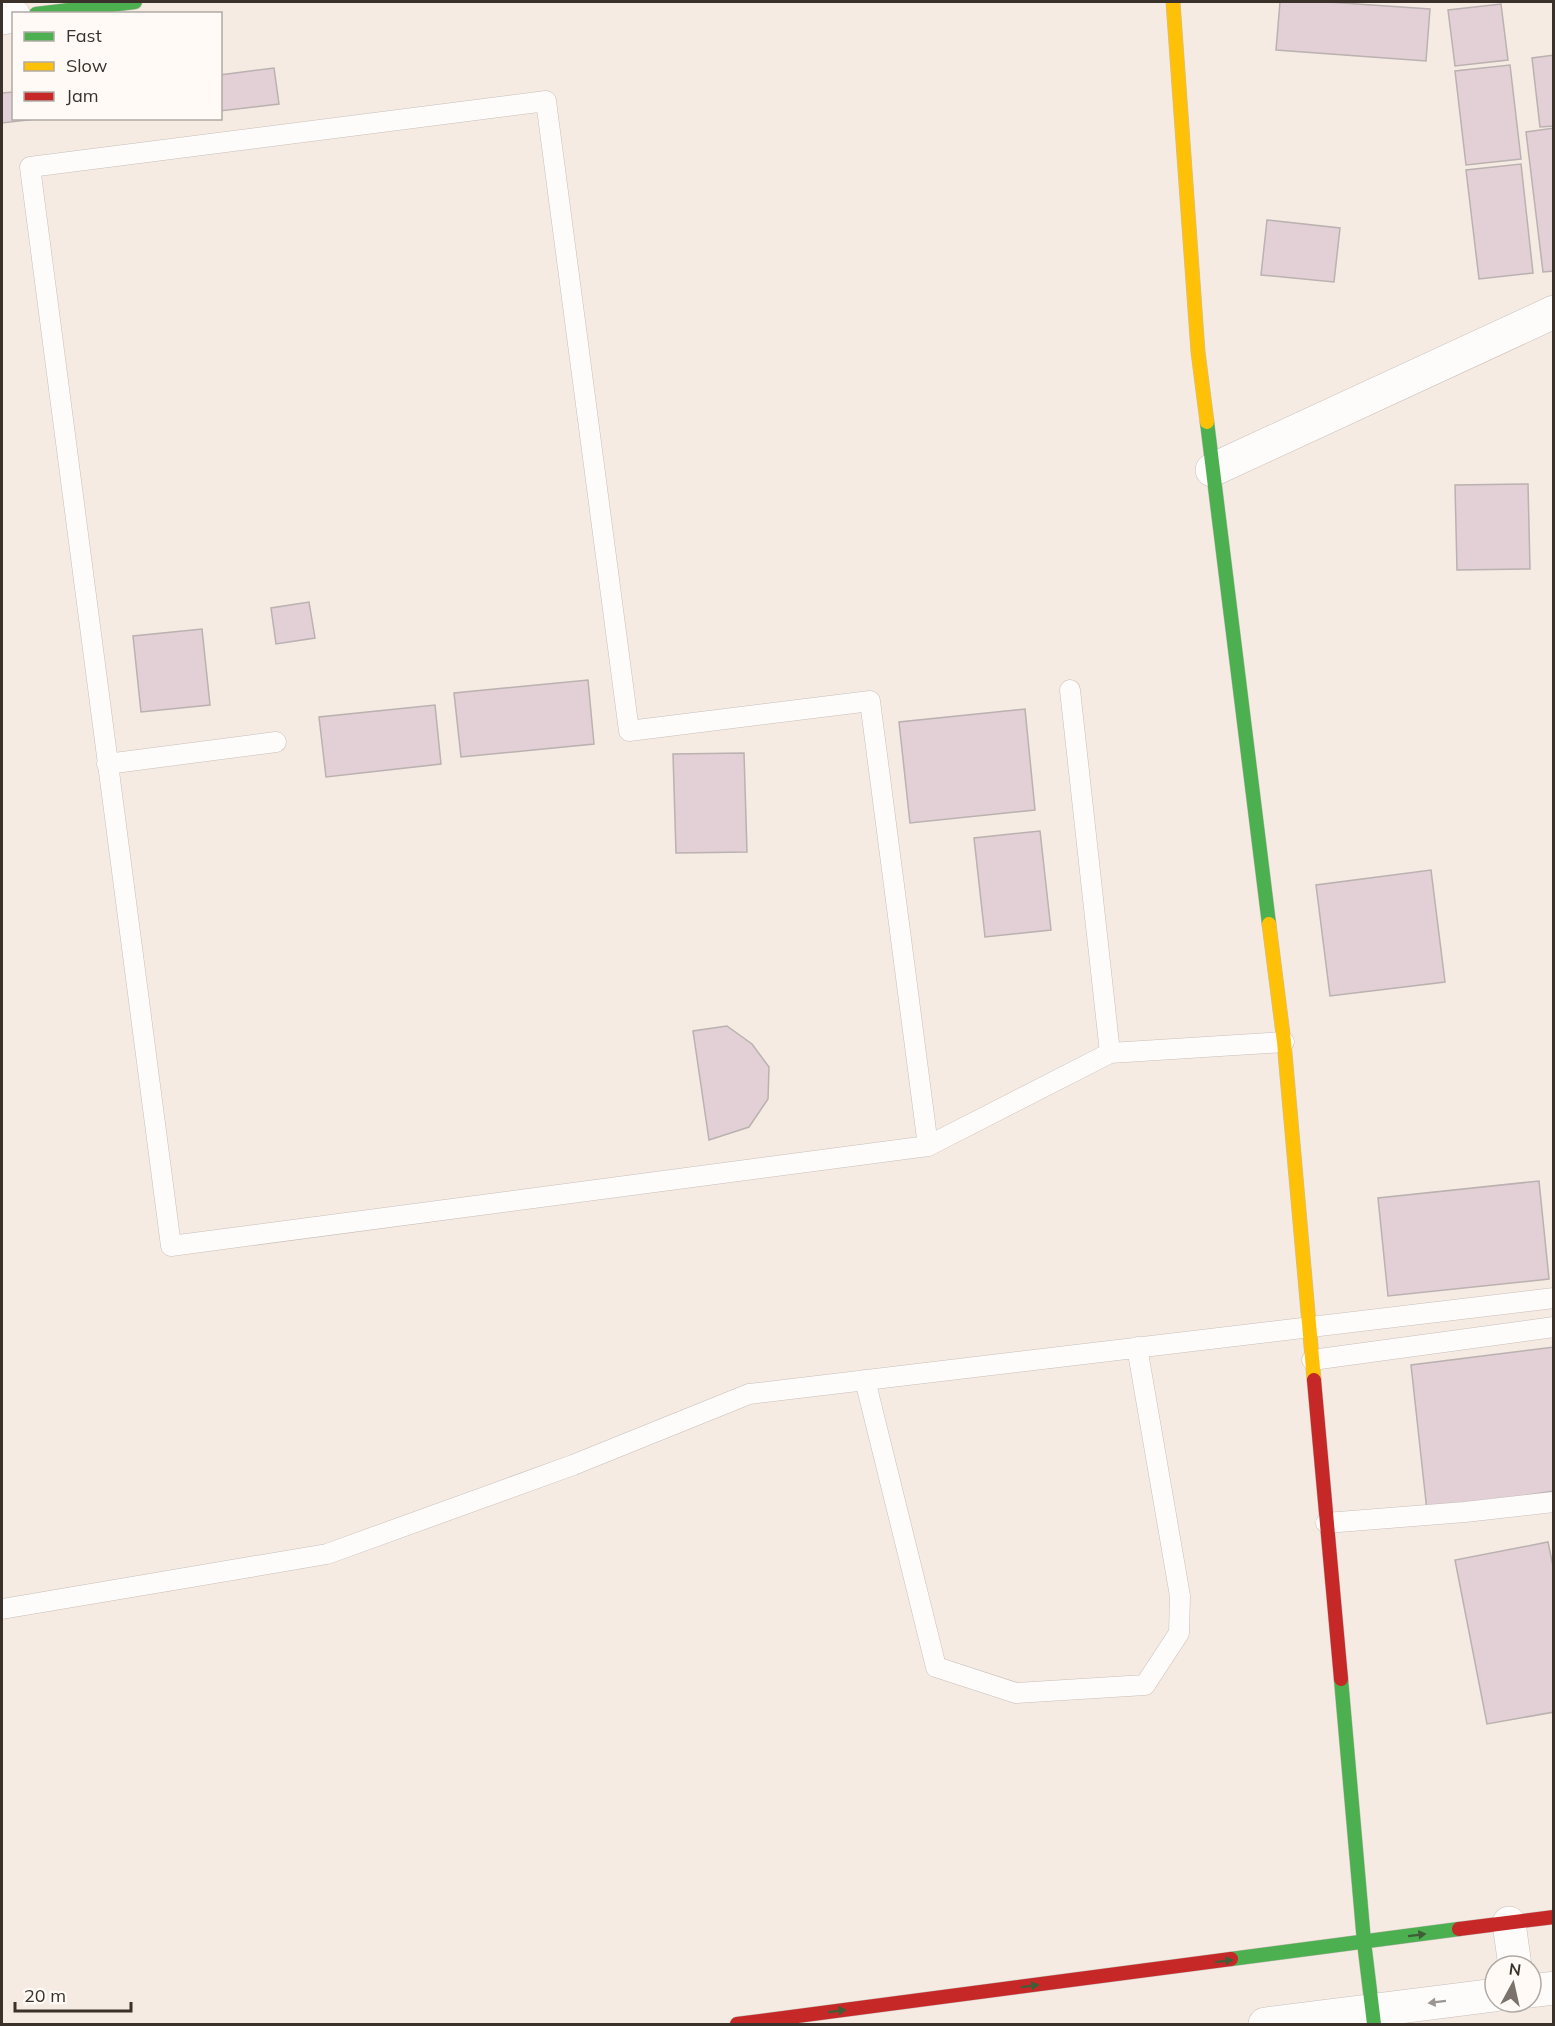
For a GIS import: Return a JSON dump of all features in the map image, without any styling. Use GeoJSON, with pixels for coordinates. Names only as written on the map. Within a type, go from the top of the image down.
{"type":"FeatureCollection","features":[{"type":"Feature","properties":{"kind":"street"},"geometry":{"type":"LineString","coordinates":[[52,12],[135,2]]}},
{"type":"Feature","properties":{"kind":"street"},"geometry":{"type":"LineString","coordinates":[[1173,2],[1198,352],[1284,1042],[1364,1942],[1373,2017]]}},
{"type":"Feature","properties":{"kind":"street"},"geometry":{"type":"LineString","coordinates":[[1212,470],[1554,312]]}},
{"type":"Feature","properties":{"kind":"street"},"geometry":{"type":"LineString","coordinates":[[737,2025],[1554,1917]]}},
{"type":"Feature","properties":{"kind":"street"},"geometry":{"type":"LineString","coordinates":[[1509,1923],[1513,1954]]}},
{"type":"Feature","properties":{"kind":"street"},"geometry":{"type":"LineString","coordinates":[[1265,2025],[1373,2017],[1483,1997]]}},
{"type":"Feature","properties":{"kind":"lane"},"geometry":{"type":"LineString","coordinates":[[928,1146],[870,701],[628,731],[546,101],[30,167],[171,1246],[928,1146],[1110,1053],[1284,1042]]}},
{"type":"Feature","properties":{"kind":"lane"},"geometry":{"type":"LineString","coordinates":[[1070,690],[1110,1053]]}},
{"type":"Feature","properties":{"kind":"lane"},"geometry":{"type":"LineString","coordinates":[[107,764],[276,741]]}},
{"type":"Feature","properties":{"kind":"lane"},"geometry":{"type":"LineString","coordinates":[[2,1609],[327,1554],[573,1465],[749,1394],[1554,1298]]}},
{"type":"Feature","properties":{"kind":"lane"},"geometry":{"type":"LineString","coordinates":[[1312,1360],[1554,1327]]}},
{"type":"Feature","properties":{"kind":"lane"},"geometry":{"type":"LineString","coordinates":[[865,1380],[936,1667],[1016,1693],[1145,1685],[1179,1634],[1180,1596],[1137,1347]]}},
{"type":"Feature","properties":{"kind":"lane"},"geometry":{"type":"LineString","coordinates":[[1326,1523],[1554,1502]]}},
{"type":"Feature","properties":{"kind":"building"},"geometry":{"type":"Polygon","coordinates":[[[1280,2],[1328,2],[1430,9],[1426,61],[1276,50],[1280,2]]]}},
{"type":"Feature","properties":{"kind":"building"},"geometry":{"type":"Polygon","coordinates":[[[1501,4],[1508,60],[1455,66],[1448,10],[1501,4]]]}},
{"type":"Feature","properties":{"kind":"building"},"geometry":{"type":"Polygon","coordinates":[[[1554,55],[1554,126],[1540,127],[1532,58],[1554,55]]]}},
{"type":"Feature","properties":{"kind":"building"},"geometry":{"type":"Polygon","coordinates":[[[1510,65],[1521,159],[1466,165],[1455,71],[1510,65]]]}},
{"type":"Feature","properties":{"kind":"building"},"geometry":{"type":"Polygon","coordinates":[[[274,68],[279,104],[222,111],[222,75],[274,68]]]}},
{"type":"Feature","properties":{"kind":"building"},"geometry":{"type":"Polygon","coordinates":[[[12,92],[12,120],[28,120],[2,123],[2,93],[12,92]]]}},
{"type":"Feature","properties":{"kind":"building"},"geometry":{"type":"Polygon","coordinates":[[[1554,128],[1554,271],[1543,272],[1526,132],[1554,128]]]}},
{"type":"Feature","properties":{"kind":"building"},"geometry":{"type":"Polygon","coordinates":[[[1521,164],[1533,273],[1479,279],[1466,170],[1521,164]]]}},
{"type":"Feature","properties":{"kind":"building"},"geometry":{"type":"Polygon","coordinates":[[[1267,220],[1340,228],[1334,282],[1261,275],[1267,220]]]}},
{"type":"Feature","properties":{"kind":"building"},"geometry":{"type":"Polygon","coordinates":[[[1528,484],[1530,569],[1457,570],[1455,485],[1528,484]]]}},
{"type":"Feature","properties":{"kind":"building"},"geometry":{"type":"Polygon","coordinates":[[[309,602],[315,638],[276,644],[271,608],[309,602]]]}},
{"type":"Feature","properties":{"kind":"building"},"geometry":{"type":"Polygon","coordinates":[[[202,629],[210,705],[141,712],[133,636],[202,629]]]}},
{"type":"Feature","properties":{"kind":"building"},"geometry":{"type":"Polygon","coordinates":[[[588,680],[594,744],[461,757],[454,693],[588,680]]]}},
{"type":"Feature","properties":{"kind":"building"},"geometry":{"type":"Polygon","coordinates":[[[435,705],[441,764],[326,777],[319,717],[435,705]]]}},
{"type":"Feature","properties":{"kind":"building"},"geometry":{"type":"Polygon","coordinates":[[[1025,709],[1035,810],[910,823],[899,722],[1025,709]]]}},
{"type":"Feature","properties":{"kind":"building"},"geometry":{"type":"Polygon","coordinates":[[[744,753],[747,852],[676,853],[673,754],[744,753]]]}},
{"type":"Feature","properties":{"kind":"building"},"geometry":{"type":"Polygon","coordinates":[[[1040,831],[1051,930],[985,937],[974,838],[1040,831]]]}},
{"type":"Feature","properties":{"kind":"building"},"geometry":{"type":"Polygon","coordinates":[[[1431,870],[1445,982],[1330,996],[1316,885],[1431,870]]]}},
{"type":"Feature","properties":{"kind":"building"},"geometry":{"type":"Polygon","coordinates":[[[727,1026],[752,1044],[769,1067],[768,1099],[749,1127],[709,1140],[693,1031],[727,1026]]]}},
{"type":"Feature","properties":{"kind":"building"},"geometry":{"type":"Polygon","coordinates":[[[1539,1181],[1549,1279],[1388,1296],[1378,1198],[1539,1181]]]}},
{"type":"Feature","properties":{"kind":"building"},"geometry":{"type":"Polygon","coordinates":[[[1554,1347],[1554,1491],[1427,1511],[1411,1365],[1554,1347]]]}},
{"type":"Feature","properties":{"kind":"building"},"geometry":{"type":"Polygon","coordinates":[[[1548,1542],[1554,1571],[1554,1712],[1487,1724],[1455,1560],[1548,1542]]]}},
{"type":"Feature","properties":{"kind":"traffic: fast"},"geometry":{"type":"LineString","coordinates":[[52,12],[135,2]]}},
{"type":"Feature","properties":{"kind":"traffic: fast"},"geometry":{"type":"LineString","coordinates":[[1207,422],[1269,924]]}},
{"type":"Feature","properties":{"kind":"traffic: fast"},"geometry":{"type":"LineString","coordinates":[[1341,1679],[1364,1942],[1374,2024]]}},
{"type":"Feature","properties":{"kind":"traffic: fast"},"geometry":{"type":"LineString","coordinates":[[1231,1959],[1459,1929]]}},
{"type":"Feature","properties":{"kind":"traffic: slow"},"geometry":{"type":"LineString","coordinates":[[1173,2],[1198,352],[1207,422]]}},
{"type":"Feature","properties":{"kind":"traffic: slow"},"geometry":{"type":"LineString","coordinates":[[1269,924],[1284,1042],[1314,1380]]}},
{"type":"Feature","properties":{"kind":"traffic: jam"},"geometry":{"type":"LineString","coordinates":[[1314,1380],[1341,1679]]}},
{"type":"Feature","properties":{"kind":"traffic: jam"},"geometry":{"type":"LineString","coordinates":[[1459,1929],[1554,1917]]}},
{"type":"Feature","properties":{"kind":"traffic: jam"},"geometry":{"type":"LineString","coordinates":[[737,2024],[1231,1959]]}}]}
